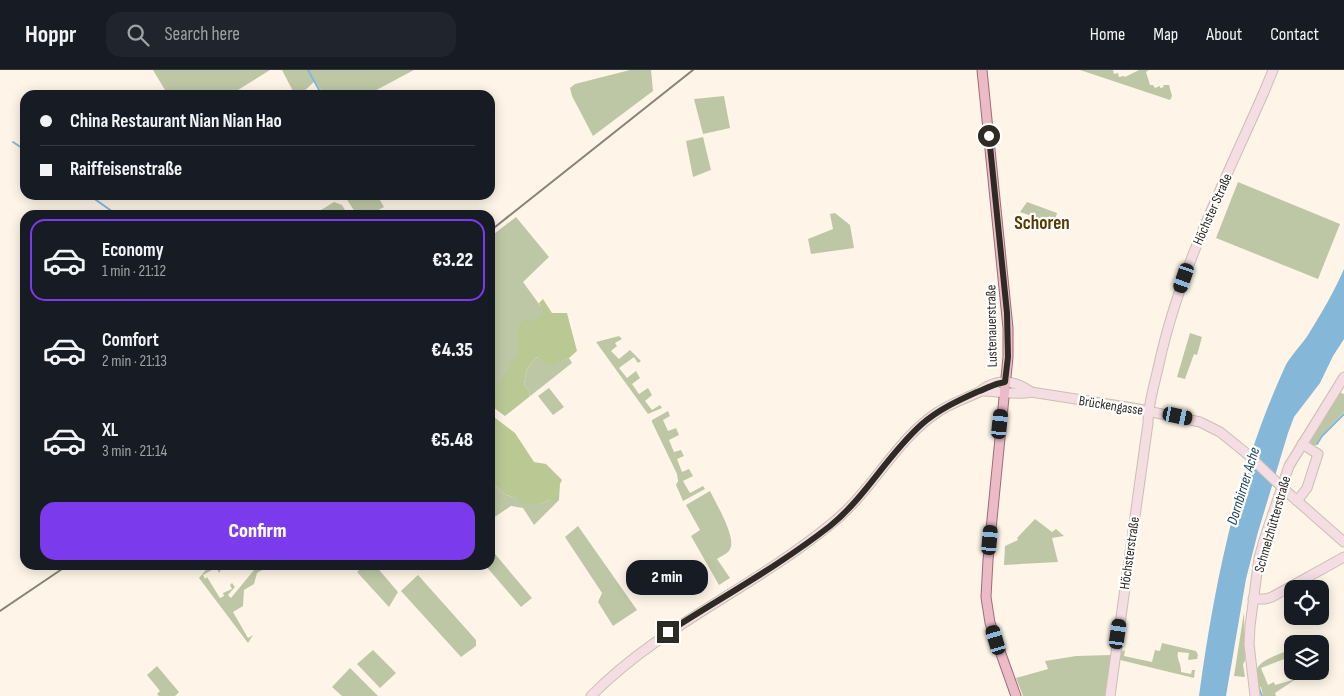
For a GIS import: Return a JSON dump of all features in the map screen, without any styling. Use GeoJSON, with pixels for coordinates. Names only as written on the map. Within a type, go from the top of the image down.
{"type":"FeatureCollection","features":[{"type":"Feature","properties":{"kind":"main road","name":"Lustenauerstraße"},"geometry":{"type":"LineString","coordinates":[[982,70],[1006,298],[1008,338],[986,597],[990,623],[1016,696]]}},
{"type":"Feature","properties":{"kind":"street","name":"Höchster Straße"},"geometry":{"type":"LineString","coordinates":[[1148,410],[1170,320],[1197,242],[1273,70]]}},
{"type":"Feature","properties":{"kind":"street","name":"Schmelzhütterstraße"},"geometry":{"type":"LineString","coordinates":[[1255,696],[1249,644],[1259,558],[1289,466],[1344,377]]}},
{"type":"Feature","properties":{"kind":"street"},"geometry":{"type":"LineString","coordinates":[[591,696],[612,675],[653,642],[772,568],[831,525],[855,503],[906,440],[920,426],[950,405],[980,392],[994,383],[1005,382]]}},
{"type":"Feature","properties":{"kind":"street","name":"Brückengasse"},"geometry":{"type":"LineString","coordinates":[[1005,382],[1020,386],[1031,392],[1148,410],[1205,424],[1220,432],[1246,454],[1344,542]]}},
{"type":"Feature","properties":{"kind":"street","name":"Brückengasse"},"geometry":{"type":"LineString","coordinates":[[980,392],[1004,391],[1024,394],[1031,392]]}},
{"type":"Feature","properties":{"kind":"street","name":"Höchsterstraße"},"geometry":{"type":"LineString","coordinates":[[1110,696],[1148,410]]}},
{"type":"Feature","properties":{"kind":"street"},"geometry":{"type":"LineString","coordinates":[[1297,501],[1307,488],[1318,454],[1302,444]]}},
{"type":"Feature","properties":{"kind":"street"},"geometry":{"type":"LineString","coordinates":[[1253,599],[1272,597],[1344,557]]}},
{"type":"Feature","properties":{"kind":"green space"},"geometry":{"type":"Polygon","coordinates":[[[153,70],[270,70],[238,90],[165,90],[153,70]]]}},
{"type":"Feature","properties":{"kind":"green space"},"geometry":{"type":"Polygon","coordinates":[[[282,70],[414,70],[376,90],[321,90],[315,81],[305,90],[292,90],[282,70]]]}},
{"type":"Feature","properties":{"kind":"green space"},"geometry":{"type":"Polygon","coordinates":[[[630,70],[651,70],[653,91],[593,136],[572,96],[570,88],[575,84],[630,70]]]}},
{"type":"Feature","properties":{"kind":"green space"},"geometry":{"type":"Polygon","coordinates":[[[1080,70],[1113,70],[1114,74],[1118,73],[1119,77],[1125,77],[1139,70],[1149,70],[1146,72],[1150,85],[1153,85],[1155,88],[1160,86],[1160,88],[1164,87],[1163,85],[1169,85],[1172,96],[1170,100],[1080,70]]]}},
{"type":"Feature","properties":{"kind":"green space"},"geometry":{"type":"Polygon","coordinates":[[[724,96],[730,128],[703,134],[694,99],[724,96]]]}},
{"type":"Feature","properties":{"kind":"green space"},"geometry":{"type":"Polygon","coordinates":[[[703,137],[711,170],[693,177],[686,141],[703,137]]]}},
{"type":"Feature","properties":{"kind":"green space"},"geometry":{"type":"Polygon","coordinates":[[[1238,182],[1340,224],[1318,279],[1216,238],[1238,182]]]}},
{"type":"Feature","properties":{"kind":"green space"},"geometry":{"type":"Polygon","coordinates":[[[347,200],[380,200],[384,207],[378,210],[354,210],[347,200]]]}},
{"type":"Feature","properties":{"kind":"green space"},"geometry":{"type":"Polygon","coordinates":[[[334,202],[342,205],[345,210],[321,210],[334,202]]]}},
{"type":"Feature","properties":{"kind":"green space"},"geometry":{"type":"Polygon","coordinates":[[[1027,202],[1057,213],[1054,224],[1020,212],[1027,202]]]}},
{"type":"Feature","properties":{"kind":"green space"},"geometry":{"type":"Polygon","coordinates":[[[835,213],[850,225],[854,248],[811,254],[808,239],[833,229],[830,214],[835,213]]]}},
{"type":"Feature","properties":{"kind":"green space"},"geometry":{"type":"Polygon","coordinates":[[[516,217],[549,257],[523,282],[563,337],[535,356],[495,396],[495,233],[516,217]]]}},
{"type":"Feature","properties":{"kind":"green space"},"geometry":{"type":"Polygon","coordinates":[[[543,299],[552,313],[567,313],[577,351],[569,358],[549,366],[537,357],[527,369],[524,384],[530,393],[529,397],[505,416],[495,409],[495,389],[518,354],[518,326],[525,319],[530,322],[544,314],[539,303],[543,299]]]}},
{"type":"Feature","properties":{"kind":"green space"},"geometry":{"type":"Polygon","coordinates":[[[1190,333],[1202,337],[1197,355],[1194,354],[1185,379],[1177,377],[1190,333]]]}},
{"type":"Feature","properties":{"kind":"green space"},"geometry":{"type":"Polygon","coordinates":[[[619,336],[622,339],[615,343],[617,346],[611,351],[619,359],[630,350],[641,361],[638,363],[634,357],[619,368],[627,378],[636,371],[640,378],[632,384],[639,394],[648,388],[652,395],[645,401],[652,410],[660,405],[662,408],[648,414],[596,342],[619,336]]]}},
{"type":"Feature","properties":{"kind":"green space"},"geometry":{"type":"Polygon","coordinates":[[[537,357],[549,365],[569,358],[572,363],[529,397],[530,393],[524,384],[527,369],[537,357]]]}},
{"type":"Feature","properties":{"kind":"green space"},"geometry":{"type":"Polygon","coordinates":[[[549,388],[564,407],[553,415],[538,396],[549,388]]]}},
{"type":"Feature","properties":{"kind":"green space"},"geometry":{"type":"Polygon","coordinates":[[[1339,392],[1344,394],[1344,412],[1321,436],[1315,446],[1312,445],[1309,440],[1339,392]]]}},
{"type":"Feature","properties":{"kind":"green space"},"geometry":{"type":"Polygon","coordinates":[[[668,411],[670,416],[663,420],[668,431],[676,428],[679,435],[669,440],[674,452],[681,450],[684,456],[677,459],[682,472],[689,469],[693,476],[683,481],[690,493],[703,486],[705,489],[683,501],[676,485],[678,481],[677,474],[652,422],[652,420],[668,411]]]}},
{"type":"Feature","properties":{"kind":"green space"},"geometry":{"type":"Polygon","coordinates":[[[495,418],[515,433],[534,462],[546,464],[562,480],[559,500],[550,500],[540,504],[523,504],[517,498],[506,495],[495,485],[495,418]]]}},
{"type":"Feature","properties":{"kind":"green space"},"geometry":{"type":"Polygon","coordinates":[[[495,485],[506,495],[540,504],[550,500],[559,500],[534,525],[523,508],[511,506],[495,517],[495,485]]]}},
{"type":"Feature","properties":{"kind":"green space"},"geometry":{"type":"Polygon","coordinates":[[[710,491],[724,518],[731,541],[731,546],[726,554],[717,559],[730,578],[719,585],[691,536],[700,530],[686,505],[710,491]]]}},
{"type":"Feature","properties":{"kind":"green space"},"geometry":{"type":"Polygon","coordinates":[[[1035,519],[1052,532],[1056,529],[1064,536],[1052,538],[1058,562],[1004,565],[1005,546],[1018,540],[1017,538],[1035,519]]]}},
{"type":"Feature","properties":{"kind":"green space"},"geometry":{"type":"Polygon","coordinates":[[[578,526],[637,610],[613,626],[598,602],[602,593],[565,537],[578,526]]]}},
{"type":"Feature","properties":{"kind":"green space"},"geometry":{"type":"Polygon","coordinates":[[[495,554],[532,598],[521,607],[489,570],[495,570],[495,554]]]}},
{"type":"Feature","properties":{"kind":"green space"},"geometry":{"type":"Polygon","coordinates":[[[206,570],[212,570],[203,575],[205,579],[207,577],[220,598],[224,596],[223,593],[232,589],[230,585],[232,583],[235,587],[228,595],[231,598],[254,570],[262,570],[257,573],[254,584],[244,590],[243,606],[233,612],[248,638],[253,635],[248,643],[199,578],[206,570]]]}},
{"type":"Feature","properties":{"kind":"green space"},"geometry":{"type":"Polygon","coordinates":[[[359,570],[379,570],[398,592],[389,607],[357,572],[359,570]]]}},
{"type":"Feature","properties":{"kind":"green space"},"geometry":{"type":"Polygon","coordinates":[[[418,575],[476,640],[476,646],[461,657],[401,591],[418,575]]]}},
{"type":"Feature","properties":{"kind":"green space"},"geometry":{"type":"Polygon","coordinates":[[[1244,612],[1245,661],[1243,664],[1245,677],[1234,676],[1244,612]]]}},
{"type":"Feature","properties":{"kind":"green space"},"geometry":{"type":"Polygon","coordinates":[[[1162,643],[1196,651],[1197,659],[1188,660],[1189,653],[1178,652],[1181,672],[1191,674],[1192,670],[1195,670],[1194,678],[1120,660],[1121,652],[1125,650],[1124,656],[1152,662],[1155,650],[1160,651],[1162,643]]]}},
{"type":"Feature","properties":{"kind":"green space"},"geometry":{"type":"Polygon","coordinates":[[[373,650],[396,673],[380,688],[357,664],[373,650]]]}},
{"type":"Feature","properties":{"kind":"green space"},"geometry":{"type":"Polygon","coordinates":[[[1284,652],[1284,659],[1261,668],[1268,685],[1274,682],[1275,685],[1294,680],[1275,693],[1276,696],[1263,696],[1261,687],[1258,688],[1256,680],[1257,668],[1265,661],[1284,652]]]}},
{"type":"Feature","properties":{"kind":"green space"},"geometry":{"type":"Polygon","coordinates":[[[1111,655],[1105,696],[1023,696],[1016,678],[1048,669],[1045,661],[1076,656],[1111,655]]]}},
{"type":"Feature","properties":{"kind":"green space"},"geometry":{"type":"Polygon","coordinates":[[[157,666],[179,692],[175,696],[159,696],[157,694],[160,691],[147,675],[157,666]]]}},
{"type":"Feature","properties":{"kind":"green space"},"geometry":{"type":"Polygon","coordinates":[[[350,668],[378,696],[342,696],[332,687],[350,668]]]}},
{"type":"Feature","properties":{"kind":"water","name":"Dornbirner Ache"},"geometry":{"type":"Polygon","coordinates":[[[1344,269],[1344,339],[1333,356],[1320,383],[1294,417],[1288,433],[1246,579],[1226,696],[1199,696],[1220,571],[1240,488],[1253,448],[1267,408],[1286,365],[1313,327],[1344,269]]]}},
{"type":"Feature","properties":{"kind":"waterway"},"geometry":{"type":"LineString","coordinates":[[308,70],[319,90]]}},
{"type":"Feature","properties":{"kind":"waterway"},"geometry":{"type":"LineString","coordinates":[[13,142],[20,147]]}},
{"type":"Feature","properties":{"kind":"waterway"},"geometry":{"type":"LineString","coordinates":[[96,200],[110,210]]}},
{"type":"Feature","properties":{"kind":"waterway"},"geometry":{"type":"LineString","coordinates":[[1317,444],[1322,436],[1344,414]]}},
{"type":"Feature","properties":{"kind":"waterway"},"geometry":{"type":"LineString","coordinates":[[1259,688],[1262,696]]}},
{"type":"Feature","properties":{"kind":"railway"},"geometry":{"type":"LineString","coordinates":[[495,227],[693,70]]}},
{"type":"Feature","properties":{"kind":"railway"},"geometry":{"type":"LineString","coordinates":[[0,611],[61,570]]}},
{"type":"Feature","properties":{"kind":"district","name":"Schoren"},"geometry":{"type":"Point","coordinates":[1042,222]}},
{"type":"Feature","properties":{"kind":"route"},"geometry":{"type":"LineString","coordinates":[[668,632],[772,568],[831,525],[855,503],[906,440],[929,418],[958,400],[980,392],[987,386],[1005,382],[1008,357],[1008,328],[989,136]]}}]}
